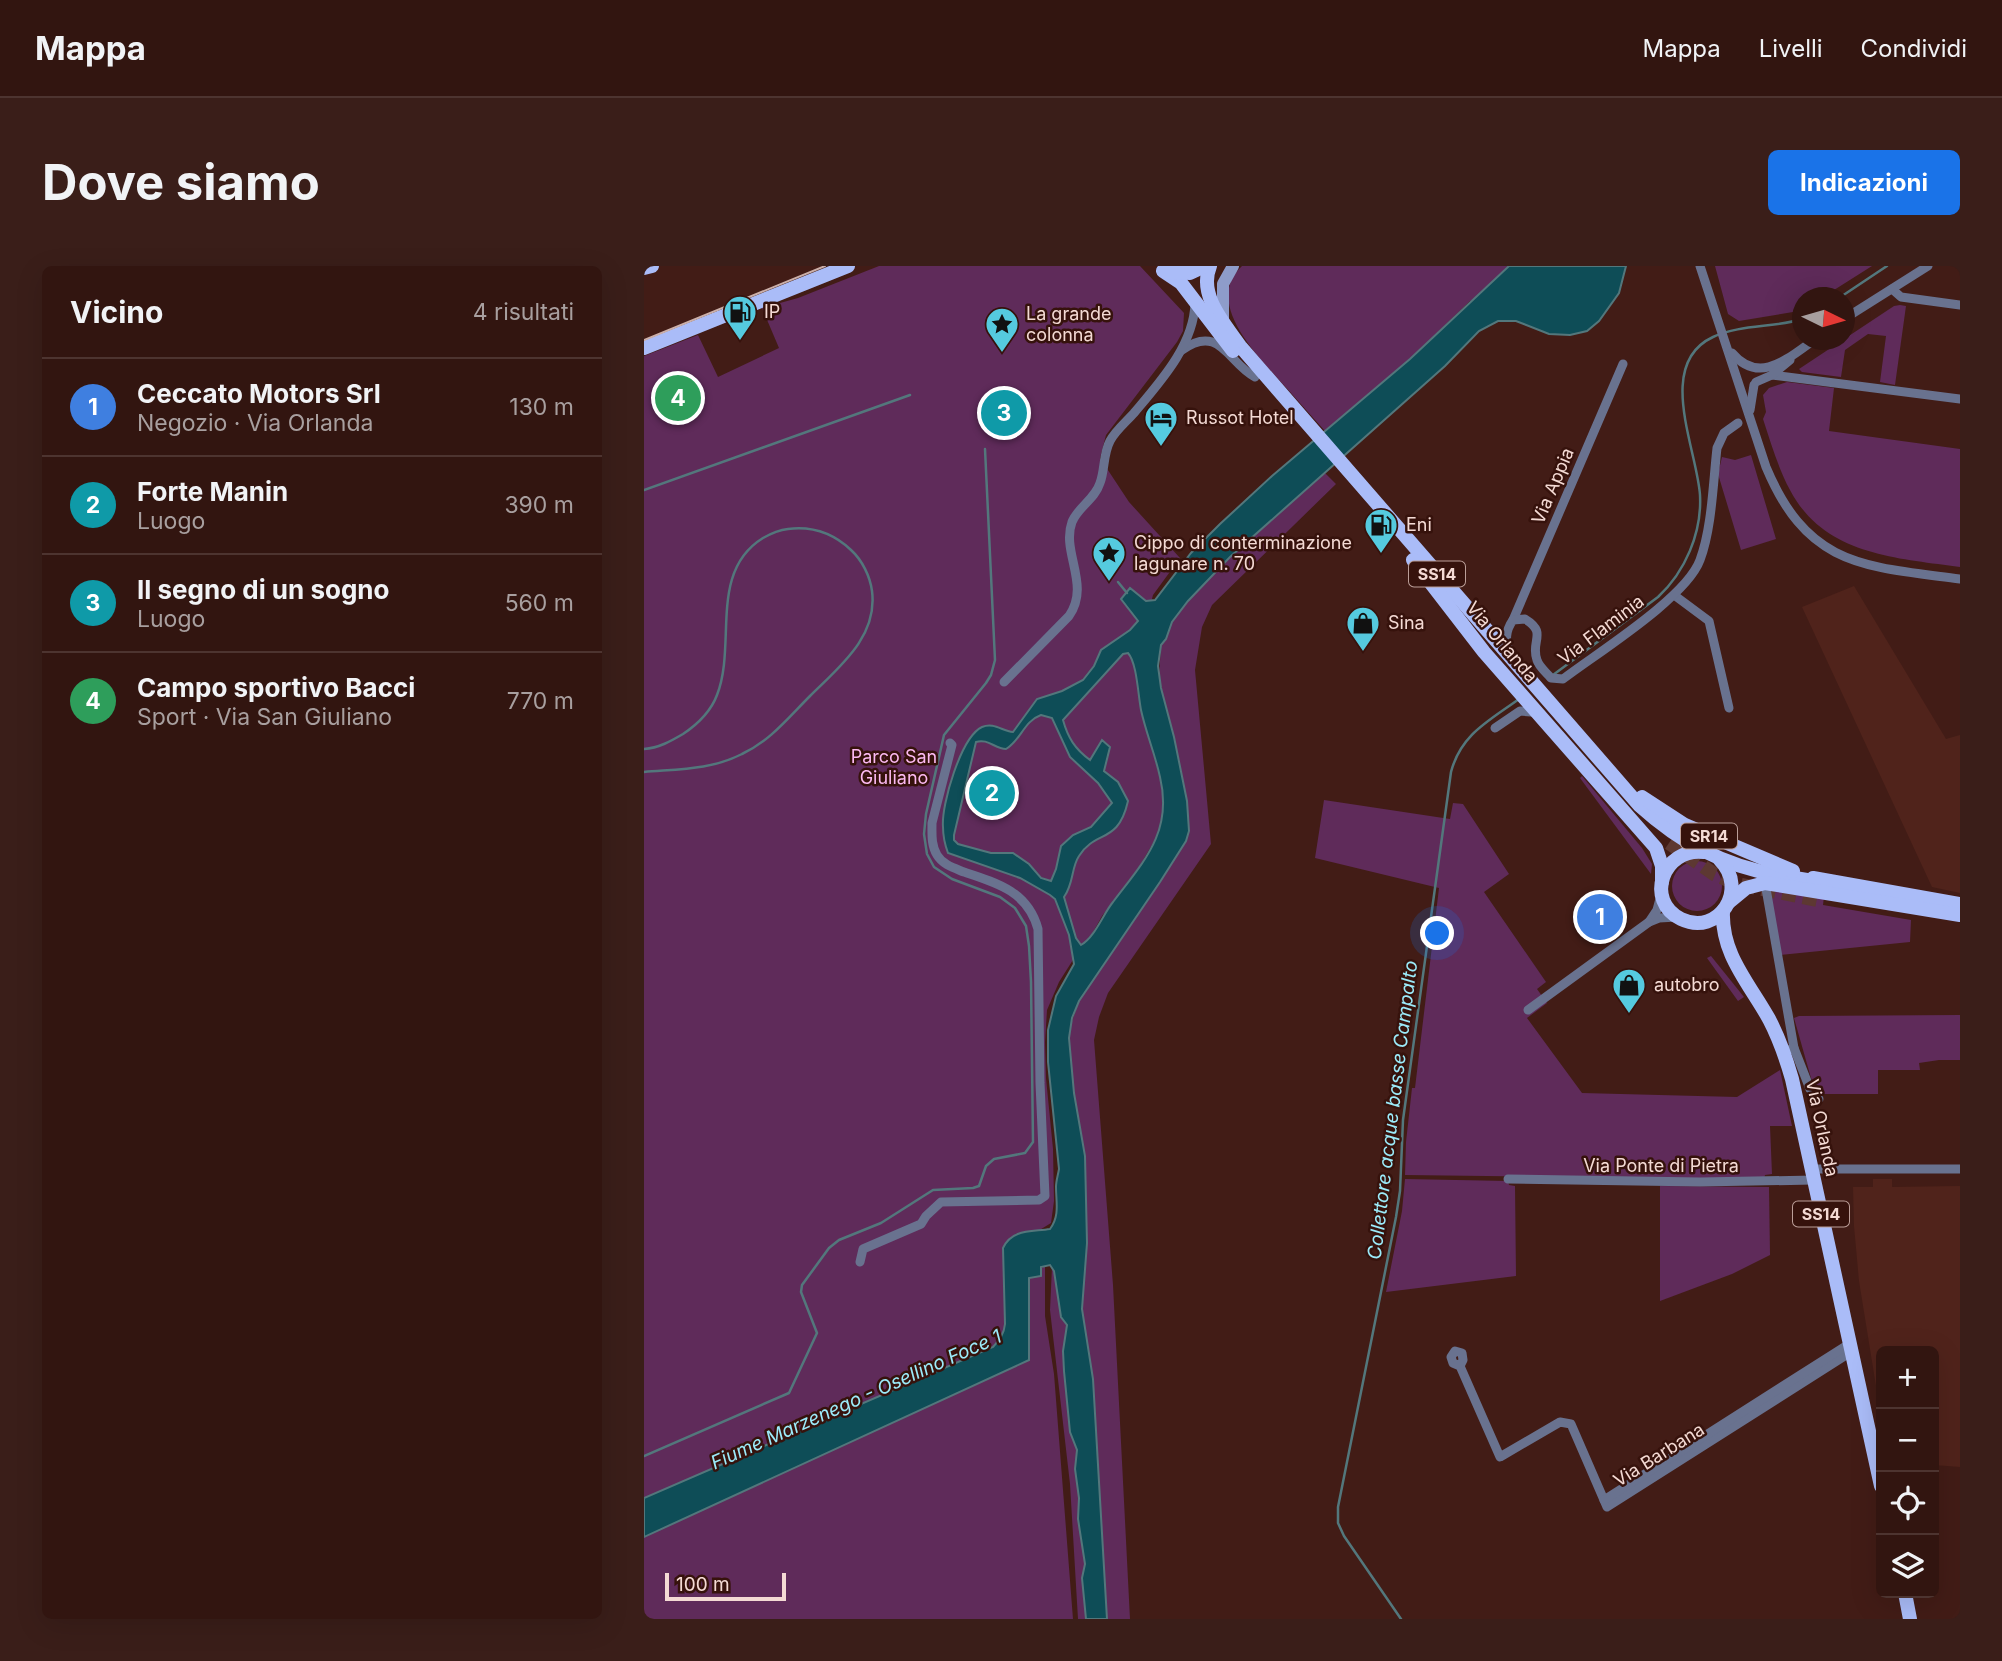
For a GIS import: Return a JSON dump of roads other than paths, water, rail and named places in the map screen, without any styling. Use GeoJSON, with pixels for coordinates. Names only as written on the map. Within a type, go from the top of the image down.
{"type":"FeatureCollection","features":[{"type":"Feature","properties":{"kind":"main road"},"geometry":{"type":"LineString","coordinates":[[644,268],[652,266]]}},
{"type":"Feature","properties":{"kind":"main road"},"geometry":{"type":"LineString","coordinates":[[644,348],[848,266]]}},
{"type":"Feature","properties":{"kind":"main road","name":"SS14"},"geometry":{"type":"LineString","coordinates":[[1160,268],[1172,274],[1190,273],[1205,266]]}},
{"type":"Feature","properties":{"kind":"main road","name":"Via Orlanda"},"geometry":{"type":"LineString","coordinates":[[1210,266],[1207,276],[1208,290],[1215,310],[1240,346],[1421,569],[1453,614],[1522,680]]}},
{"type":"Feature","properties":{"kind":"main road"},"geometry":{"type":"LineString","coordinates":[[1223,322],[1223,284],[1233,266]]}},
{"type":"Feature","properties":{"kind":"main road","name":"Via Orlanda"},"geometry":{"type":"LineString","coordinates":[[1160,268],[1181,282],[1255,377],[1306,430]]}},
{"type":"Feature","properties":{"kind":"main road","name":"Via Orlanda"},"geometry":{"type":"LineString","coordinates":[[1341,471],[1487,630],[1534,701],[1656,848],[1662,866],[1662,888]]}},
{"type":"Feature","properties":{"kind":"main road","name":"Via Orlanda"},"geometry":{"type":"LineString","coordinates":[[1534,701],[1610,769]]}},
{"type":"Feature","properties":{"kind":"main road","name":"SR14"},"geometry":{"type":"LineString","coordinates":[[1534,701],[1633,810],[1669,844]]}},
{"type":"Feature","properties":{"kind":"main road","name":"SS14"},"geometry":{"type":"LineString","coordinates":[[1610,769],[1639,805],[1657,821],[1684,842],[1715,857],[1727,869],[1731,879],[1726,907]]}},
{"type":"Feature","properties":{"kind":"main road","name":"SR14"},"geometry":{"type":"LineString","coordinates":[[1610,769],[1648,802],[1685,825],[1781,867],[1821,880]]}},
{"type":"Feature","properties":{"kind":"main road"},"geometry":{"type":"LineString","coordinates":[[1662,888],[1665,871],[1677,858],[1694,852],[1715,857]]}},
{"type":"Feature","properties":{"kind":"main road","name":"SR14"},"geometry":{"type":"LineString","coordinates":[[1715,857],[1750,870],[1960,904]]}},
{"type":"Feature","properties":{"kind":"main road"},"geometry":{"type":"LineString","coordinates":[[1699,923],[1709,920],[1746,888],[1765,883],[1960,915]]}},
{"type":"Feature","properties":{"kind":"main road","name":"SS14"},"geometry":{"type":"LineString","coordinates":[[1662,888],[1665,904],[1677,917],[1699,923]]}},
{"type":"Feature","properties":{"kind":"main road"},"geometry":{"type":"LineString","coordinates":[[1824,901],[1960,923]]}},
{"type":"Feature","properties":{"kind":"main road","name":"Via Orlanda"},"geometry":{"type":"LineString","coordinates":[[1726,907],[1723,937],[1730,954],[1789,1050],[1794,1086],[1878,1472]]}},
{"type":"Feature","properties":{"kind":"main road","name":"Via Orlanda"},"geometry":{"type":"LineString","coordinates":[[1699,923],[1709,929],[1730,954]]}},
{"type":"Feature","properties":{"kind":"main road"},"geometry":{"type":"LineString","coordinates":[[1906,1598],[1910,1619]]}},
{"type":"Feature","properties":{"kind":"street"},"geometry":{"type":"LineString","coordinates":[[1700,266],[1766,467],[1780,499],[1812,537],[1834,551],[1861,563],[1960,579]]}},
{"type":"Feature","properties":{"kind":"street"},"geometry":{"type":"LineString","coordinates":[[1855,312],[1928,266]]}},
{"type":"Feature","properties":{"kind":"street"},"geometry":{"type":"LineString","coordinates":[[1892,289],[1902,297],[1960,305]]}},
{"type":"Feature","properties":{"kind":"street"},"geometry":{"type":"LineString","coordinates":[[1004,682],[1073,610],[1078,592],[1072,522],[1101,482],[1110,441],[1181,351],[1192,326],[1195,302]]}},
{"type":"Feature","properties":{"kind":"street"},"geometry":{"type":"LineString","coordinates":[[1181,351],[1196,342],[1223,346],[1247,373],[1255,377]]}},
{"type":"Feature","properties":{"kind":"street"},"geometry":{"type":"LineString","coordinates":[[1728,349],[1757,375],[1749,415]]}},
{"type":"Feature","properties":{"kind":"street"},"geometry":{"type":"LineString","coordinates":[[1737,379],[1747,388],[1772,375],[1799,350]]}},
{"type":"Feature","properties":{"kind":"street","name":"Via Appia"},"geometry":{"type":"LineString","coordinates":[[1510,624],[1623,364]]}},
{"type":"Feature","properties":{"kind":"street"},"geometry":{"type":"LineString","coordinates":[[1737,379],[1741,369],[1779,366],[1805,379]]}},
{"type":"Feature","properties":{"kind":"street"},"geometry":{"type":"LineString","coordinates":[[1772,375],[1960,399]]}},
{"type":"Feature","properties":{"kind":"street","name":"Via Flaminia"},"geometry":{"type":"LineString","coordinates":[[1510,624],[1525,619],[1535,627],[1538,633],[1535,653],[1537,662],[1551,678],[1563,679],[1674,595],[1691,577],[1701,558],[1717,448],[1724,433],[1738,423]]}},
{"type":"Feature","properties":{"kind":"street"},"geometry":{"type":"LineString","coordinates":[[1674,595],[1709,621],[1729,708]]}},
{"type":"Feature","properties":{"kind":"street"},"geometry":{"type":"LineString","coordinates":[[1487,630],[1495,631],[1510,624]]}},
{"type":"Feature","properties":{"kind":"street"},"geometry":{"type":"LineString","coordinates":[[1510,624],[1506,643],[1522,680]]}},
{"type":"Feature","properties":{"kind":"street"},"geometry":{"type":"LineString","coordinates":[[1495,729],[1534,701]]}},
{"type":"Feature","properties":{"kind":"street"},"geometry":{"type":"LineString","coordinates":[[860,1262],[863,1249],[921,1224],[941,1202],[1038,1200],[1045,1196],[1038,929],[1031,909],[1020,897],[1002,886],[946,865],[935,853],[932,823],[952,745],[950,743]]}},
{"type":"Feature","properties":{"kind":"street"},"geometry":{"type":"LineString","coordinates":[[1765,883],[1788,1014],[1789,1050],[1810,1089],[1819,1099]]}},
{"type":"Feature","properties":{"kind":"street"},"geometry":{"type":"LineString","coordinates":[[1649,922],[1657,911],[1662,888]]}},
{"type":"Feature","properties":{"kind":"street"},"geometry":{"type":"LineString","coordinates":[[1528,1010],[1649,922],[1659,918],[1677,917]]}},
{"type":"Feature","properties":{"kind":"street","name":"Via Ponte di Pietra"},"geometry":{"type":"LineString","coordinates":[[1508,1179],[1688,1182],[1960,1169]]}},
{"type":"Feature","properties":{"kind":"street","name":"Via Barbana"},"geometry":{"type":"LineString","coordinates":[[1460,1366],[1500,1457],[1560,1422],[1571,1424],[1604,1500],[1850,1348]]}},
{"type":"Feature","properties":{"kind":"water"},"geometry":{"type":"Polygon","coordinates":[[[1509,266],[1626,266],[1619,293],[1599,321],[1587,331],[1570,335],[1549,334],[1516,321],[1498,321],[1479,331],[1445,366],[1230,557],[1188,601],[1172,622],[1161,645],[1158,666],[1161,688],[1187,801],[1189,831],[1186,841],[1160,882],[1079,1001],[1072,1018],[1069,1038],[1074,1093],[1085,1156],[1087,1243],[1082,1309],[1093,1379],[1107,1619],[1086,1619],[1082,1578],[1085,1564],[1078,1519],[1079,1498],[1075,1469],[1077,1450],[1070,1432],[1064,1371],[1063,1351],[1067,1325],[1061,1317],[1054,1271],[1050,1265],[1041,1267],[1041,1276],[1029,1278],[1029,1360],[644,1537],[644,1498],[993,1347],[1000,1339],[1005,1324],[1003,1248],[1011,1237],[1017,1234],[1050,1229],[1056,1214],[1059,1169],[1048,1062],[1048,1030],[1056,996],[1074,964],[1069,935],[1055,899],[1020,878],[948,853],[943,817],[949,788],[960,757],[974,733],[982,727],[994,726],[1013,732],[1037,699],[1062,691],[1083,680],[1094,666],[1101,650],[1130,630],[1138,621],[1121,599],[1130,588],[1146,601],[1155,600],[1191,553],[1220,524],[1272,476],[1410,359],[1509,266]],[[1128,653],[1123,654],[1063,720],[1073,743],[1090,760],[1102,740],[1110,747],[1104,771],[1118,782],[1128,801],[1124,815],[1113,831],[1092,842],[1079,856],[1064,897],[1076,938],[1081,945],[1095,931],[1109,907],[1145,859],[1159,830],[1162,814],[1160,777],[1128,653]],[[1041,715],[1030,722],[1006,749],[984,741],[976,742],[954,840],[958,844],[991,853],[1013,853],[1029,864],[1041,878],[1051,881],[1061,846],[1073,835],[1091,827],[1112,803],[1098,783],[1070,757],[1052,718],[1041,715]]]}},
{"type":"Feature","properties":{"kind":"waterway","name":"Collettore acque basse Campalto"},"geometry":{"type":"LineString","coordinates":[[1855,287],[1887,266]]}},
{"type":"Feature","properties":{"kind":"waterway","name":"Collettore acque basse Campalto"},"geometry":{"type":"LineString","coordinates":[[1553,675],[1658,597],[1676,576],[1690,551],[1698,523],[1700,495],[1684,409],[1683,387],[1686,367],[1696,350],[1713,337],[1724,333],[1792,321]]}},
{"type":"Feature","properties":{"kind":"waterway"},"geometry":{"type":"LineString","coordinates":[[644,490],[910,395]]}},
{"type":"Feature","properties":{"kind":"waterway"},"geometry":{"type":"LineString","coordinates":[[644,1456],[789,1393],[817,1333],[801,1292],[802,1285],[829,1248],[839,1240],[881,1223],[933,1190],[979,1186],[986,1166],[994,1159],[1025,1153],[1033,1142],[1031,982],[1026,926],[1015,908],[1000,897],[952,879],[934,867],[927,854],[924,834],[944,735],[986,683],[995,660],[985,449]]}},
{"type":"Feature","properties":{"kind":"waterway"},"geometry":{"type":"LineString","coordinates":[[644,749],[660,746],[683,734],[703,717],[714,701],[722,675],[730,589],[735,570],[746,552],[769,535],[797,528],[829,535],[855,554],[869,580],[872,608],[863,637],[833,674],[770,736],[752,749],[706,766],[644,772]]}},
{"type":"Feature","properties":{"kind":"waterway"},"geometry":{"type":"LineString","coordinates":[[1118,582],[1127,593]]}},
{"type":"Feature","properties":{"kind":"waterway","name":"Collettore acque basse Campalto"},"geometry":{"type":"LineString","coordinates":[[1401,1619],[1344,1536],[1338,1523],[1338,1507],[1400,1191],[1403,1120],[1451,772],[1469,738],[1519,699]]}},
{"type":"Feature","properties":{"kind":"tunnel"},"geometry":{"type":"LineString","coordinates":[[1669,843],[1714,874],[1737,884],[1823,901]]}},
{"type":"Feature","properties":{"kind":"tram line"},"geometry":{"type":"LineString","coordinates":[[644,340],[825,266]]}},
{"type":"Feature","properties":{"kind":"place","name":"IP"},"geometry":{"type":"Point","coordinates":[740,342]}},
{"type":"Feature","properties":{"kind":"place","name":"La grande colonna"},"geometry":{"type":"Point","coordinates":[1002,354]}},
{"type":"Feature","properties":{"kind":"place","name":"Campo sportivo Bacci"},"geometry":{"type":"Point","coordinates":[678,398]}},
{"type":"Feature","properties":{"kind":"place","name":"Il segno di un sogno"},"geometry":{"type":"Point","coordinates":[1004,413]}},
{"type":"Feature","properties":{"kind":"place","name":"Russot Hotel"},"geometry":{"type":"Point","coordinates":[1161,448]}},
{"type":"Feature","properties":{"kind":"place","name":"Eni"},"geometry":{"type":"Point","coordinates":[1381,555]}},
{"type":"Feature","properties":{"kind":"place","name":"Cippo di conterminazione lagunare n. 70"},"geometry":{"type":"Point","coordinates":[1109,583]}},
{"type":"Feature","properties":{"kind":"place","name":"Sina"},"geometry":{"type":"Point","coordinates":[1363,653]}},
{"type":"Feature","properties":{"kind":"place","name":"Forte Manin"},"geometry":{"type":"Point","coordinates":[992,793]}},
{"type":"Feature","properties":{"kind":"place","name":"Ceccato Motors Srl"},"geometry":{"type":"Point","coordinates":[1600,917]}},
{"type":"Feature","properties":{"kind":"place","name":"autobro"},"geometry":{"type":"Point","coordinates":[1629,1015]}},
{"type":"Feature","properties":{"kind":"park label","name":"Parco San Giuliano"},"geometry":{"type":"Point","coordinates":[894,767]}},
{"type":"Feature","properties":{"kind":"water label","name":"Fiume Marzenego - Osellino Foce 1"},"geometry":{"type":"Point","coordinates":[856,1399]}}]}
